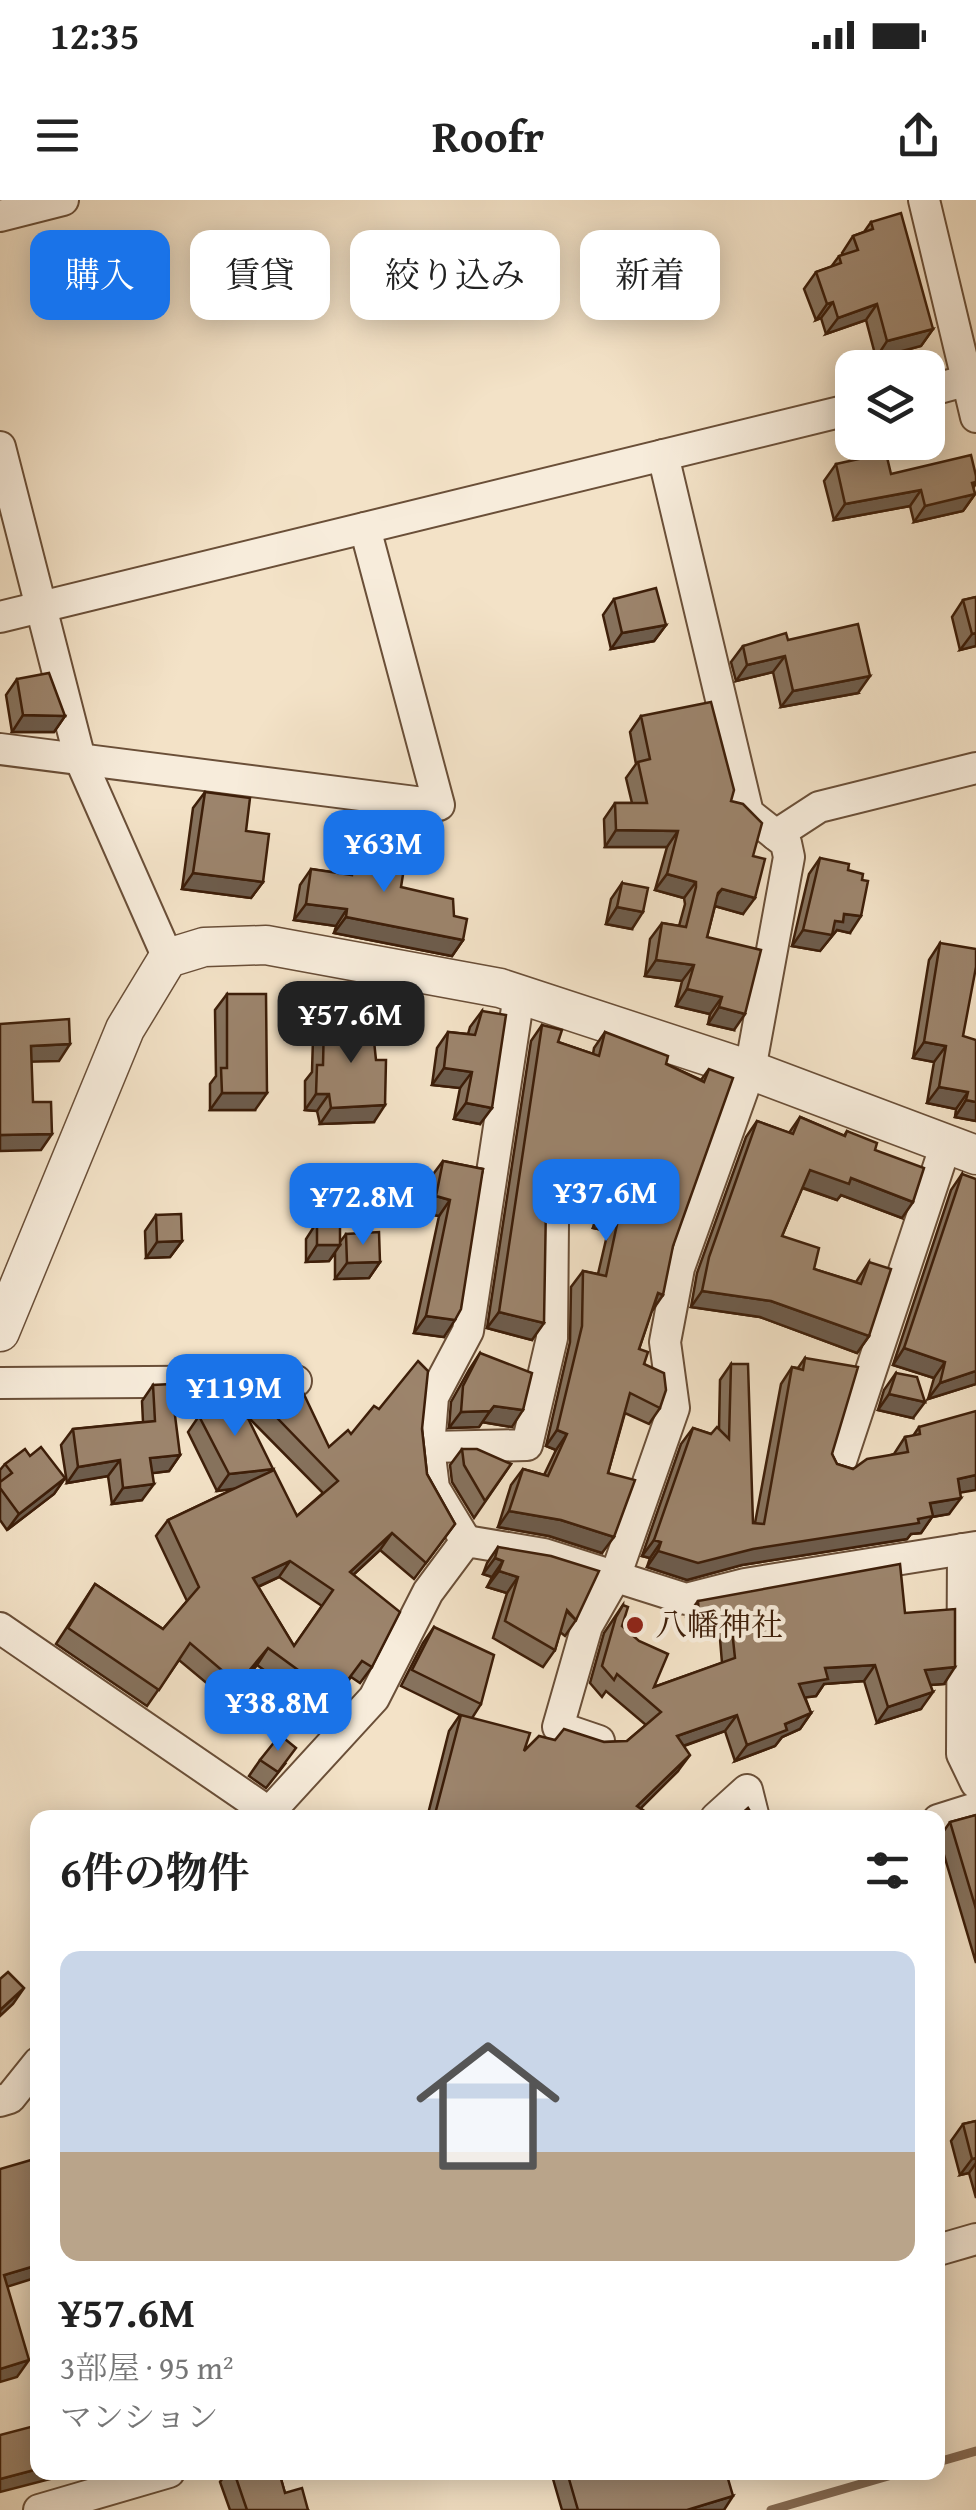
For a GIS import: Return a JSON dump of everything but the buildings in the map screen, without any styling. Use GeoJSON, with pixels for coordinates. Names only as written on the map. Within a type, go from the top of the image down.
{"type":"FeatureCollection","features":[{"type":"Feature","properties":{"kind":"street"},"geometry":{"type":"LineString","coordinates":[[0,216],[62,200]]}},
{"type":"Feature","properties":{"kind":"street"},"geometry":{"type":"LineString","coordinates":[[924,200],[972,379],[976,417]]}},
{"type":"Feature","properties":{"kind":"street"},"geometry":{"type":"LineString","coordinates":[[945,386],[972,379]]}},
{"type":"Feature","properties":{"kind":"street"},"geometry":{"type":"LineString","coordinates":[[0,618],[835,413]]}},
{"type":"Feature","properties":{"kind":"street"},"geometry":{"type":"LineString","coordinates":[[0,447],[80,759],[168,958]]}},
{"type":"Feature","properties":{"kind":"street"},"geometry":{"type":"LineString","coordinates":[[599,1740],[558,1726],[588,1626],[615,1577],[674,1408],[665,1342],[679,1268],[750,1070],[789,857],[786,843],[748,813],[662,456]]}},
{"type":"Feature","properties":{"kind":"street"},"geometry":{"type":"LineString","coordinates":[[0,749],[439,805],[365,528]]}},
{"type":"Feature","properties":{"kind":"street"},"geometry":{"type":"LineString","coordinates":[[776,834],[818,807],[976,768]]}},
{"type":"Feature","properties":{"kind":"street"},"geometry":{"type":"LineString","coordinates":[[0,1332],[126,1029],[168,958],[204,947],[266,945],[519,994],[750,1070],[961,1149],[839,1468]]}},
{"type":"Feature","properties":{"kind":"street"},"geometry":{"type":"LineString","coordinates":[[519,994],[468,1332],[433,1398],[429,1447],[434,1488],[466,1541],[544,1554],[686,1599],[745,1584],[970,1548],[962,1754],[976,1783]]}},
{"type":"Feature","properties":{"kind":"street"},"geometry":{"type":"LineString","coordinates":[[429,1447],[527,1444],[552,1338],[554,1222]]}},
{"type":"Feature","properties":{"kind":"street"},"geometry":{"type":"LineString","coordinates":[[0,1383],[296,1381]]}},
{"type":"Feature","properties":{"kind":"street"},"geometry":{"type":"LineString","coordinates":[[275,1810],[374,1698],[428,1592],[466,1541]]}},
{"type":"Feature","properties":{"kind":"street"},"geometry":{"type":"LineString","coordinates":[[0,1628],[259,1810]]}},
{"type":"Feature","properties":{"kind":"street"},"geometry":{"type":"LineString","coordinates":[[725,1810],[747,1790],[752,1810]]}},
{"type":"Feature","properties":{"kind":"street"},"geometry":{"type":"LineString","coordinates":[[945,1818],[976,1808]]}},
{"type":"Feature","properties":{"kind":"street"},"geometry":{"type":"LineString","coordinates":[[0,2100],[10,2098],[30,2073]]}},
{"type":"Feature","properties":{"kind":"street"},"geometry":{"type":"LineString","coordinates":[[945,2248],[976,2239]]}},
{"type":"Feature","properties":{"kind":"street"},"geometry":{"type":"LineString","coordinates":[[39,2510],[142,2480]]}},
{"type":"Feature","properties":{"kind":"waterway"},"geometry":{"type":"LineString","coordinates":[[945,2460],[976,2451]]}},
{"type":"Feature","properties":{"kind":"waterway"},"geometry":{"type":"LineString","coordinates":[[771,2510],[874,2480]]}},
{"type":"Feature","properties":{"kind":"place","name":"八幡神社"},"geometry":{"type":"Point","coordinates":[635,1625]}}]}
